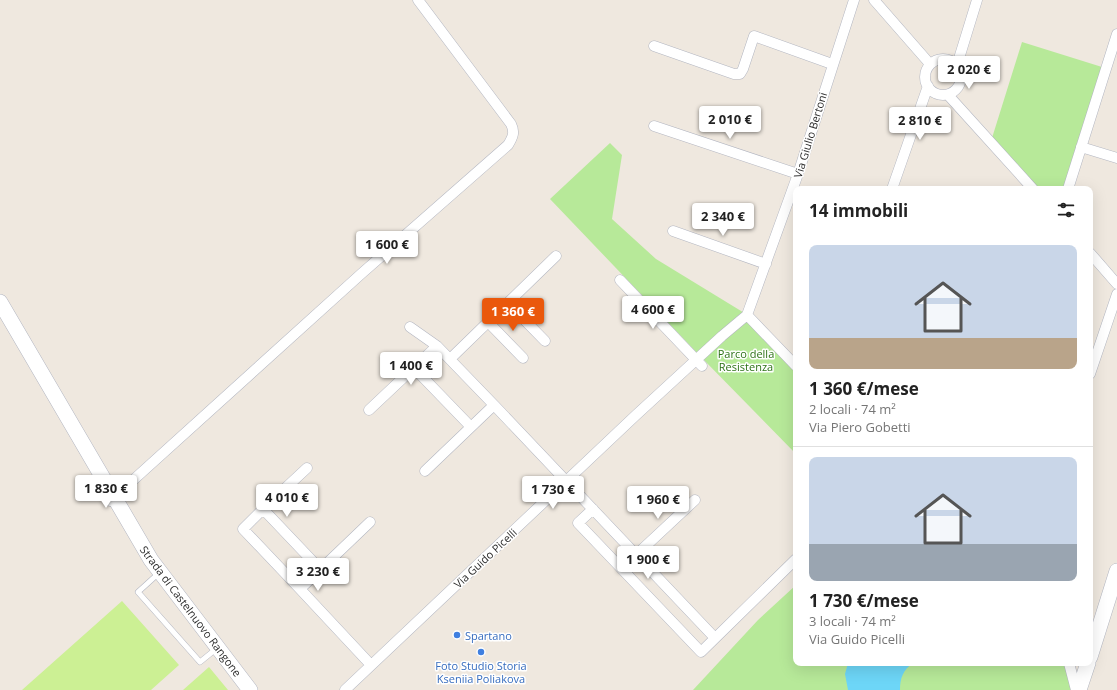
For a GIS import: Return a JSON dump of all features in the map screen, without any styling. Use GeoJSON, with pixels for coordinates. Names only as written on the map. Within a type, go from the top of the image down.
{"type":"FeatureCollection","features":[{"type":"Feature","properties":{"kind":"main road","name":"Strada di Castelnuovo Rangone"},"geometry":{"type":"LineString","coordinates":[[0,302],[112,499],[160,572],[250,690]]}},
{"type":"Feature","properties":{"kind":"main road"},"geometry":{"type":"LineString","coordinates":[[1093,641],[1095,631],[1117,573]]}},
{"type":"Feature","properties":{"kind":"main road"},"geometry":{"type":"LineString","coordinates":[[1077,690],[1087,666]]}},
{"type":"Feature","properties":{"kind":"street"},"geometry":{"type":"LineString","coordinates":[[112,499],[361,274],[508,145],[514,130],[511,124],[418,0]]}},
{"type":"Feature","properties":{"kind":"street","name":"Via Giulio Bertoni"},"geometry":{"type":"LineString","coordinates":[[794,186],[832,64],[854,0]]}},
{"type":"Feature","properties":{"kind":"street"},"geometry":{"type":"LineString","coordinates":[[874,0],[930,64]]}},
{"type":"Feature","properties":{"kind":"street"},"geometry":{"type":"LineString","coordinates":[[954,63],[960,52],[977,0]]}},
{"type":"Feature","properties":{"kind":"street"},"geometry":{"type":"LineString","coordinates":[[1069,186],[1117,34]]}},
{"type":"Feature","properties":{"kind":"street"},"geometry":{"type":"LineString","coordinates":[[654,46],[734,74],[740,74],[754,36],[832,64]]}},
{"type":"Feature","properties":{"kind":"street"},"geometry":{"type":"LineString","coordinates":[[941,59],[954,63],[961,76],[959,87],[952,93],[936,94],[925,81],[927,69],[930,64],[941,59]]}},
{"type":"Feature","properties":{"kind":"street"},"geometry":{"type":"LineString","coordinates":[[893,186],[928,86]]}},
{"type":"Feature","properties":{"kind":"street"},"geometry":{"type":"LineString","coordinates":[[952,93],[960,107],[1030,186]]}},
{"type":"Feature","properties":{"kind":"street"},"geometry":{"type":"LineString","coordinates":[[654,126],[798,174]]}},
{"type":"Feature","properties":{"kind":"street"},"geometry":{"type":"LineString","coordinates":[[1081,147],[1117,158]]}},
{"type":"Feature","properties":{"kind":"street","name":"Via Giulio Bertoni"},"geometry":{"type":"LineString","coordinates":[[747,315],[793,188]]}},
{"type":"Feature","properties":{"kind":"street"},"geometry":{"type":"LineString","coordinates":[[673,231],[766,264]]}},
{"type":"Feature","properties":{"kind":"street"},"geometry":{"type":"LineString","coordinates":[[450,359],[556,256]]}},
{"type":"Feature","properties":{"kind":"street"},"geometry":{"type":"LineString","coordinates":[[1093,256],[1117,284]]}},
{"type":"Feature","properties":{"kind":"street"},"geometry":{"type":"LineString","coordinates":[[620,280],[699,363]]}},
{"type":"Feature","properties":{"kind":"street"},"geometry":{"type":"LineString","coordinates":[[1093,365],[1117,294]]}},
{"type":"Feature","properties":{"kind":"street"},"geometry":{"type":"LineString","coordinates":[[508,303],[546,341]]}},
{"type":"Feature","properties":{"kind":"street"},"geometry":{"type":"LineString","coordinates":[[747,315],[793,363]]}},
{"type":"Feature","properties":{"kind":"street","name":"Via Guido Picelli"},"geometry":{"type":"LineString","coordinates":[[345,690],[635,416],[699,363],[747,315]]}},
{"type":"Feature","properties":{"kind":"street"},"geometry":{"type":"LineString","coordinates":[[488,322],[523,358]]}},
{"type":"Feature","properties":{"kind":"street"},"geometry":{"type":"LineString","coordinates":[[410,327],[437,346],[450,359],[715,638]]}},
{"type":"Feature","properties":{"kind":"street"},"geometry":{"type":"LineString","coordinates":[[369,410],[437,346]]}},
{"type":"Feature","properties":{"kind":"street"},"geometry":{"type":"LineString","coordinates":[[414,368],[471,427]]}},
{"type":"Feature","properties":{"kind":"street"},"geometry":{"type":"LineString","coordinates":[[425,471],[494,406]]}},
{"type":"Feature","properties":{"kind":"street"},"geometry":{"type":"LineString","coordinates":[[307,468],[243,529],[372,665]]}},
{"type":"Feature","properties":{"kind":"street"},"geometry":{"type":"LineString","coordinates":[[636,555],[695,500]]}},
{"type":"Feature","properties":{"kind":"street"},"geometry":{"type":"LineString","coordinates":[[263,509],[320,569]]}},
{"type":"Feature","properties":{"kind":"street"},"geometry":{"type":"LineString","coordinates":[[593,509],[578,523],[701,652],[793,562]]}},
{"type":"Feature","properties":{"kind":"street"},"geometry":{"type":"LineString","coordinates":[[300,589],[370,522]]}},
{"type":"Feature","properties":{"kind":"street"},"geometry":{"type":"LineString","coordinates":[[1071,666],[1077,690]]}},
{"type":"Feature","properties":{"kind":"lane"},"geometry":{"type":"LineString","coordinates":[[160,572],[138,592],[200,662],[217,648]]}},
{"type":"Feature","properties":{"kind":"green space"},"geometry":{"type":"Polygon","coordinates":[[[1022,42],[1102,67],[1065,186],[1033,186],[992,138],[1022,42]]]}},
{"type":"Feature","properties":{"kind":"green space"},"geometry":{"type":"Polygon","coordinates":[[[610,143],[622,155],[612,219],[656,259],[746,314],[700,356],[550,199],[610,143]]]}},
{"type":"Feature","properties":{"kind":"green space","name":"Parco della Resistenza"},"geometry":{"type":"Polygon","coordinates":[[[748,316],[793,365],[793,451],[701,357],[748,316]]]}},
{"type":"Feature","properties":{"kind":"green space"},"geometry":{"type":"Polygon","coordinates":[[[793,588],[793,666],[1069,666],[1075,690],[693,690],[758,620],[793,588]]]}},
{"type":"Feature","properties":{"kind":"green space"},"geometry":{"type":"Polygon","coordinates":[[[122,601],[179,665],[151,690],[22,690],[122,601]]]}},
{"type":"Feature","properties":{"kind":"green space"},"geometry":{"type":"Polygon","coordinates":[[[209,667],[228,690],[183,690],[209,667]]]}},
{"type":"Feature","properties":{"kind":"water"},"geometry":{"type":"Polygon","coordinates":[[[847,666],[909,666],[903,675],[900,690],[848,690],[845,674],[847,666]]]}},
{"type":"Feature","properties":{"kind":"place","name":"Spartano"},"geometry":{"type":"Point","coordinates":[457,635]}},
{"type":"Feature","properties":{"kind":"place","name":"Foto Studio Storia Kseniia Poliakova"},"geometry":{"type":"Point","coordinates":[481,652]}}]}
